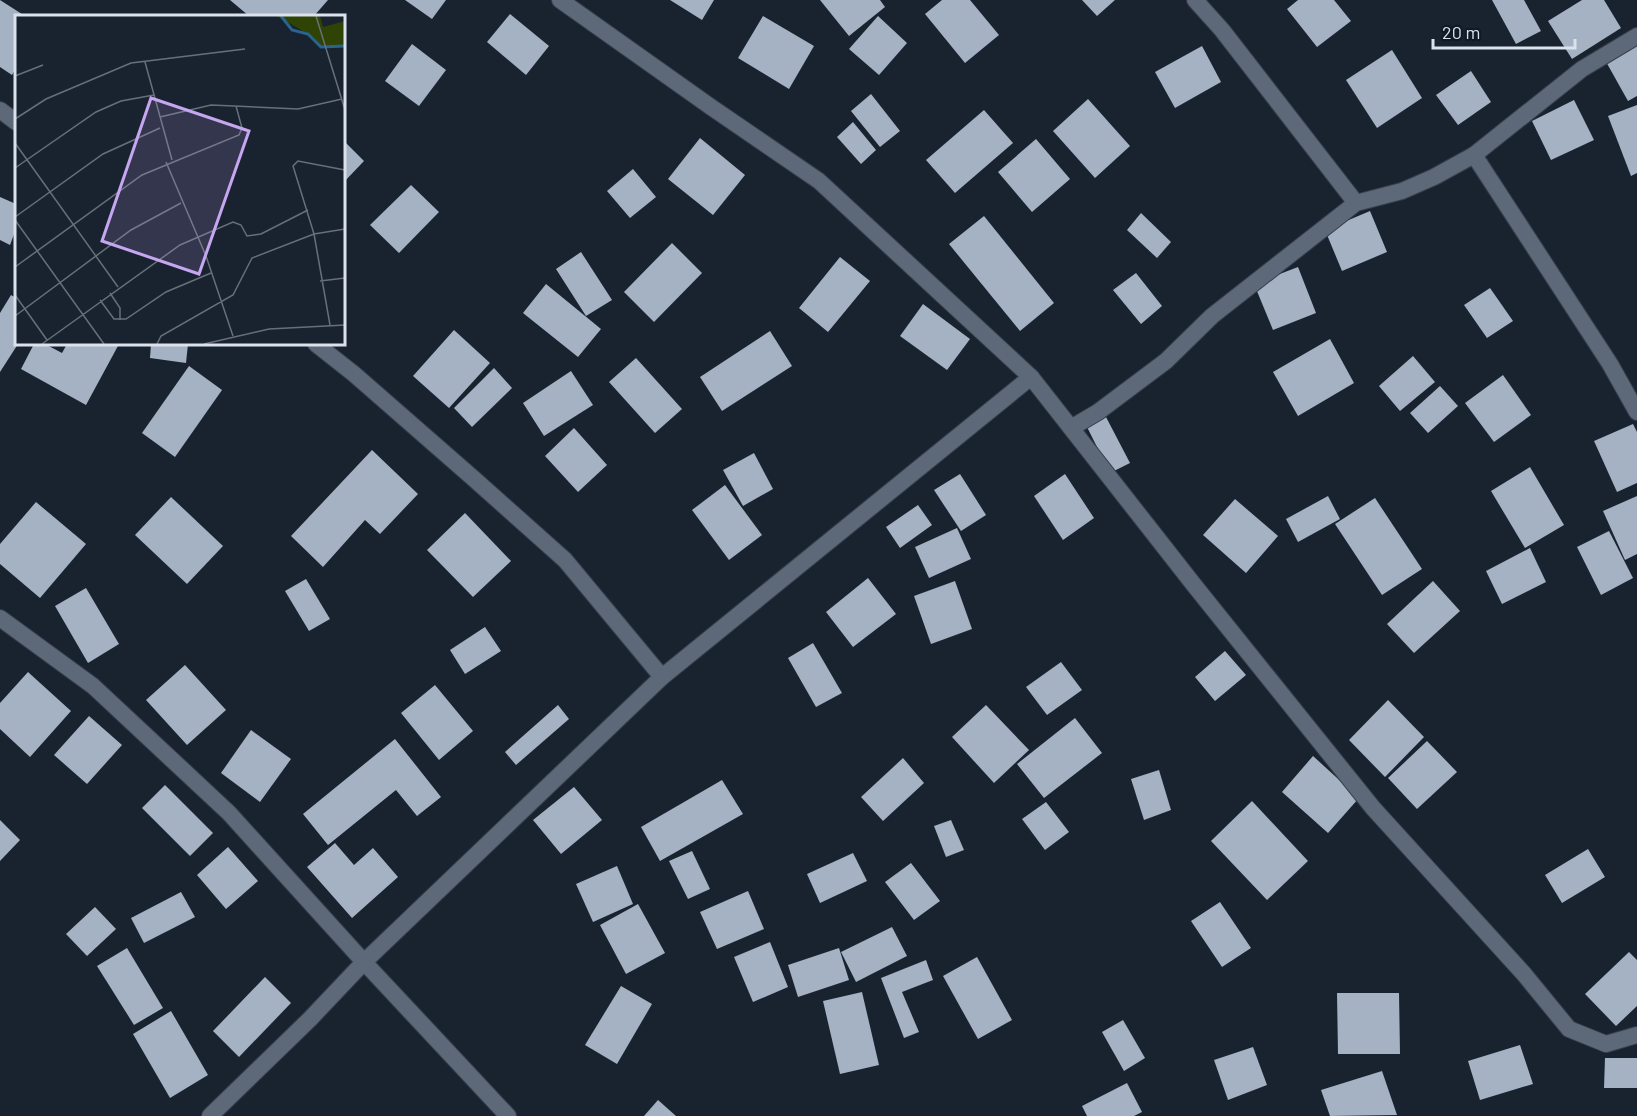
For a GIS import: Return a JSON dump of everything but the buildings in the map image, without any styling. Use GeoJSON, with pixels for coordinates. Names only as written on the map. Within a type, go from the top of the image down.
{"type":"FeatureCollection","features":[{"type":"Feature","properties":{"kind":"street"},"geometry":{"type":"LineString","coordinates":[[560,0],[819,181],[1031,376],[1194,585],[1373,808],[1524,974],[1569,1029],[1606,1044],[1637,1035]]}},
{"type":"Feature","properties":{"kind":"street"},"geometry":{"type":"LineString","coordinates":[[1195,0],[1222,30],[1356,203]]}},
{"type":"Feature","properties":{"kind":"street"},"geometry":{"type":"LineString","coordinates":[[1071,428],[1098,412],[1166,361],[1212,316],[1356,203],[1402,191],[1474,155],[1582,69],[1637,36]]}},
{"type":"Feature","properties":{"kind":"street"},"geometry":{"type":"LineString","coordinates":[[0,110],[15,121]]}},
{"type":"Feature","properties":{"kind":"street"},"geometry":{"type":"LineString","coordinates":[[1474,155],[1610,364],[1637,412]]}},
{"type":"Feature","properties":{"kind":"street"},"geometry":{"type":"LineString","coordinates":[[317,345],[354,374],[565,560],[662,677]]}},
{"type":"Feature","properties":{"kind":"street"},"geometry":{"type":"LineString","coordinates":[[210,1116],[310,1019],[364,962],[662,677],[1031,376]]}},
{"type":"Feature","properties":{"kind":"street"},"geometry":{"type":"LineString","coordinates":[[0,618],[93,686],[230,813],[364,962],[508,1116]]}}]}
